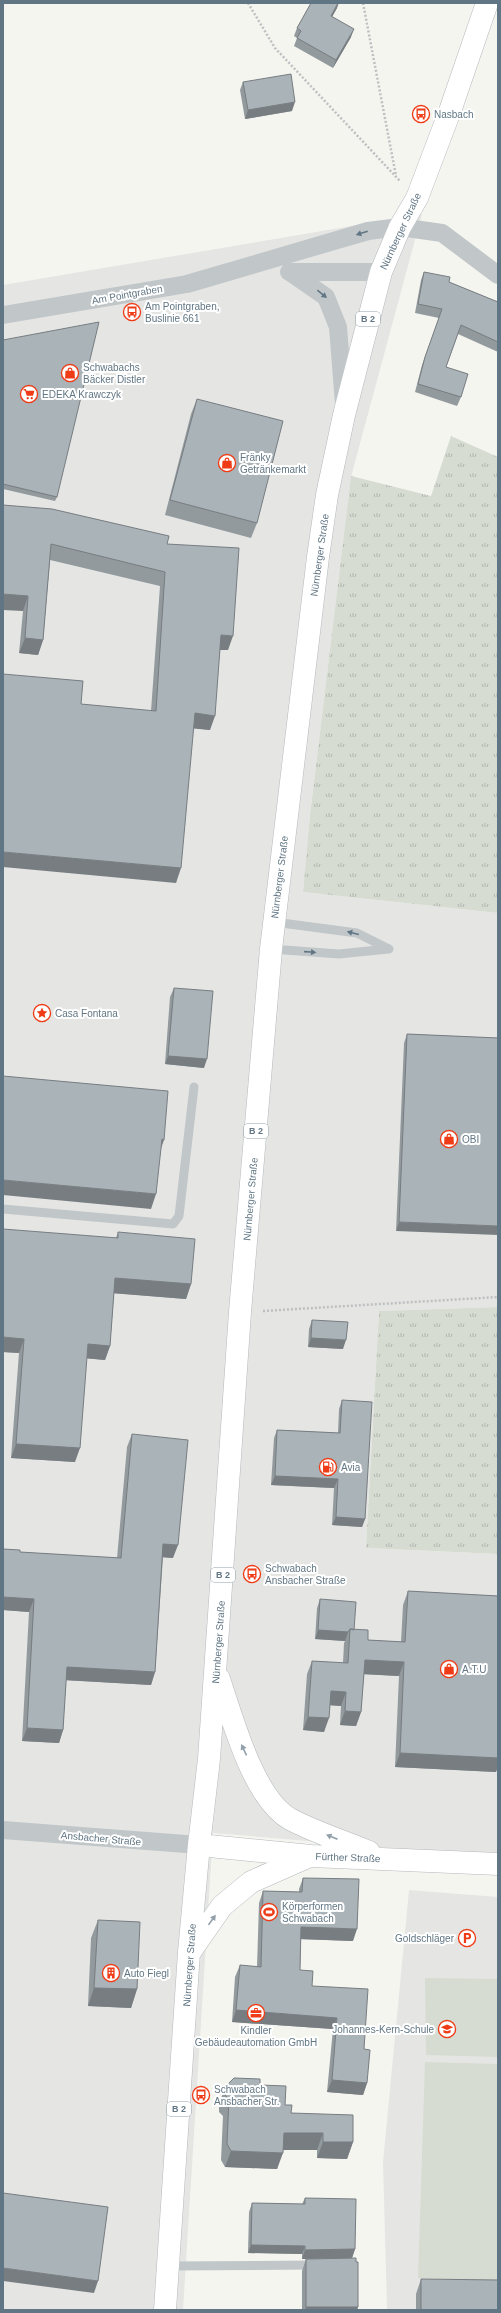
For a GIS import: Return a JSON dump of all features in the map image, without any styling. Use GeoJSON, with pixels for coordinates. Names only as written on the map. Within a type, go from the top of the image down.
{"type":"FeatureCollection","features":[{"type":"Feature","properties":{"kind":"main road","name":"Nürnberger Straße"},"geometry":{"type":"LineString","coordinates":[[165,2310],[189,1952],[198,1845],[209,1759],[240,1312],[271,949],[318,558],[327,495],[344,415],[381,272],[400,227],[417,198],[450,111],[487,3]]}},
{"type":"Feature","properties":{"kind":"main road"},"geometry":{"type":"LineString","coordinates":[[216,1668],[239,1739],[263,1792],[289,1818],[381,1857]]}},
{"type":"Feature","properties":{"kind":"main road","name":"Fürther Straße"},"geometry":{"type":"LineString","coordinates":[[198,1845],[311,1856],[381,1857],[498,1864]]}},
{"type":"Feature","properties":{"kind":"main road"},"geometry":{"type":"LineString","coordinates":[[189,1952],[222,1906],[251,1882],[311,1856]]}},
{"type":"Feature","properties":{"kind":"street","name":"Am Pointgraben"},"geometry":{"type":"LineString","coordinates":[[3,315],[187,284],[250,267],[368,231],[400,227],[442,233],[498,275]]}},
{"type":"Feature","properties":{"kind":"street","name":"Am Pointgraben"},"geometry":{"type":"LineString","coordinates":[[250,267],[290,272],[381,272]]}},
{"type":"Feature","properties":{"kind":"street","name":"Am Pointgraben"},"geometry":{"type":"LineString","coordinates":[[290,272],[326,297],[338,327],[344,415]]}},
{"type":"Feature","properties":{"kind":"street","name":"Ansbacher Straße"},"geometry":{"type":"LineString","coordinates":[[3,1830],[198,1845]]}},
{"type":"Feature","properties":{"kind":"lane"},"geometry":{"type":"LineString","coordinates":[[271,949],[339,954],[389,949],[357,933],[274,922]]}},
{"type":"Feature","properties":{"kind":"lane"},"geometry":{"type":"LineString","coordinates":[[3,1209],[173,1224],[179,1216],[194,1086]]}},
{"type":"Feature","properties":{"kind":"lane"},"geometry":{"type":"LineString","coordinates":[[168,2266],[327,2264]]}},
{"type":"Feature","properties":{"kind":"path"},"geometry":{"type":"LineString","coordinates":[[248,3],[275,48],[417,198]]}},
{"type":"Feature","properties":{"kind":"path"},"geometry":{"type":"LineString","coordinates":[[364,3],[396,176]]}},
{"type":"Feature","properties":{"kind":"path"},"geometry":{"type":"LineString","coordinates":[[240,1312],[498,1297]]}},
{"type":"Feature","properties":{"kind":"shaded area"},"geometry":{"type":"Polygon","coordinates":[[[422,214],[351,477],[310,815],[303,892],[498,913],[498,1307],[379,1311],[366,1548],[498,1554],[498,1857],[213,1833],[183,2310],[3,2310],[3,285],[422,214]]]}},
{"type":"Feature","properties":{"kind":"shaded area","name":"Johannes-Kern-Schule"},"geometry":{"type":"Polygon","coordinates":[[[409,1890],[498,1897],[498,2310],[387,2310],[383,2162],[409,1890]]]}},
{"type":"Feature","properties":{"kind":"green space"},"geometry":{"type":"Polygon","coordinates":[[[451,436],[498,457],[498,913],[303,892],[310,815],[351,476],[431,496],[451,436]]]}},
{"type":"Feature","properties":{"kind":"green space"},"geometry":{"type":"Polygon","coordinates":[[[498,1307],[498,1554],[366,1548],[379,1311],[498,1307]]]}},
{"type":"Feature","properties":{"kind":"green space"},"geometry":{"type":"Polygon","coordinates":[[[425,1978],[498,1979],[498,2057],[426,2055],[425,1978]]]}},
{"type":"Feature","properties":{"kind":"green space"},"geometry":{"type":"Polygon","coordinates":[[[425,2062],[498,2064],[498,2281],[418,2278],[425,2062]]]}},
{"type":"Feature","properties":{"kind":"building"},"geometry":{"type":"Polygon","coordinates":[[[311,3],[338,3],[331,16],[354,29],[336,60],[297,38],[301,31],[297,28],[311,3]]]}},
{"type":"Feature","properties":{"kind":"building"},"geometry":{"type":"Polygon","coordinates":[[[291,74],[295,102],[248,110],[243,82],[291,74]]]}},
{"type":"Feature","properties":{"kind":"building"},"geometry":{"type":"Polygon","coordinates":[[[424,272],[450,277],[449,282],[498,302],[498,342],[461,325],[446,367],[468,374],[461,397],[418,384],[425,357],[442,309],[418,304],[424,272]]]}},
{"type":"Feature","properties":{"kind":"building"},"geometry":{"type":"Polygon","coordinates":[[[99,322],[57,497],[3,484],[3,340],[99,322]]]}},
{"type":"Feature","properties":{"kind":"building"},"geometry":{"type":"Polygon","coordinates":[[[197,399],[283,421],[257,523],[170,500],[197,399]]]}},
{"type":"Feature","properties":{"kind":"building"},"geometry":{"type":"Polygon","coordinates":[[[3,505],[52,509],[169,536],[167,544],[239,548],[233,636],[221,635],[215,716],[195,713],[181,868],[3,852],[3,674],[83,681],[81,704],[156,711],[165,572],[51,544],[43,640],[25,638],[28,596],[3,594],[3,505]]]}},
{"type":"Feature","properties":{"kind":"building"},"geometry":{"type":"Polygon","coordinates":[[[174,988],[213,991],[207,1059],[168,1056],[174,988]]]}},
{"type":"Feature","properties":{"kind":"building","name":"OBI"},"geometry":{"type":"Polygon","coordinates":[[[407,1034],[498,1038],[498,1226],[399,1222],[407,1034]]]}},
{"type":"Feature","properties":{"kind":"building"},"geometry":{"type":"Polygon","coordinates":[[[3,1076],[168,1091],[164,1140],[162,1139],[156,1194],[3,1180],[3,1076]]]}},
{"type":"Feature","properties":{"kind":"building"},"geometry":{"type":"Polygon","coordinates":[[[3,1229],[118,1238],[118,1232],[195,1239],[191,1284],[115,1278],[110,1346],[88,1344],[80,1448],[16,1444],[24,1339],[3,1337],[3,1229]]]}},
{"type":"Feature","properties":{"kind":"building"},"geometry":{"type":"Polygon","coordinates":[[[312,1320],[348,1322],[346,1340],[311,1338],[312,1320]]]}},
{"type":"Feature","properties":{"kind":"building"},"geometry":{"type":"Polygon","coordinates":[[[342,1400],[372,1402],[365,1519],[336,1517],[338,1479],[275,1476],[277,1430],[340,1433],[342,1400]]]}},
{"type":"Feature","properties":{"kind":"building"},"geometry":{"type":"Polygon","coordinates":[[[132,1434],[188,1440],[178,1545],[163,1544],[155,1672],[67,1667],[63,1730],[27,1728],[34,1599],[3,1597],[3,1549],[20,1550],[20,1552],[121,1558],[132,1434]]]}},
{"type":"Feature","properties":{"kind":"building","name":"A.T.U"},"geometry":{"type":"Polygon","coordinates":[[[408,1591],[498,1596],[498,1758],[400,1753],[404,1662],[365,1660],[361,1712],[345,1711],[346,1692],[331,1691],[329,1718],[308,1717],[312,1661],[348,1663],[350,1629],[368,1630],[368,1640],[405,1642],[408,1591]]]}},
{"type":"Feature","properties":{"kind":"building"},"geometry":{"type":"Polygon","coordinates":[[[320,1599],[356,1602],[354,1630],[350,1629],[348,1632],[318,1630],[320,1599]]]}},
{"type":"Feature","properties":{"kind":"building"},"geometry":{"type":"Polygon","coordinates":[[[303,1878],[359,1879],[357,1929],[301,1927],[300,1970],[313,1971],[312,1986],[368,1989],[364,2049],[370,2050],[367,2083],[332,2080],[337,2018],[236,2010],[240,1965],[261,1967],[263,1891],[302,1892],[303,1878]]]}},
{"type":"Feature","properties":{"kind":"building","name":"Auto Fiegl"},"geometry":{"type":"Polygon","coordinates":[[[98,1920],[140,1922],[137,1989],[94,1988],[98,1920]]]}},
{"type":"Feature","properties":{"kind":"building"},"geometry":{"type":"Polygon","coordinates":[[[234,2078],[260,2079],[260,2085],[286,2086],[285,2105],[292,2105],[291,2113],[353,2115],[353,2142],[323,2142],[323,2133],[284,2133],[283,2153],[231,2151],[227,2144],[229,2099],[225,2095],[226,2086],[234,2078]]]}},
{"type":"Feature","properties":{"kind":"building"},"geometry":{"type":"Polygon","coordinates":[[[3,2193],[108,2207],[98,2281],[3,2268],[3,2193]]]}},
{"type":"Feature","properties":{"kind":"building"},"geometry":{"type":"Polygon","coordinates":[[[305,2198],[356,2199],[355,2249],[305,2250],[305,2246],[251,2245],[252,2203],[305,2204],[305,2198]]]}},
{"type":"Feature","properties":{"kind":"building"},"geometry":{"type":"Polygon","coordinates":[[[356,2258],[356,2262],[358,2262],[358,2307],[306,2307],[306,2259],[356,2258]]]}},
{"type":"Feature","properties":{"kind":"building"},"geometry":{"type":"Polygon","coordinates":[[[421,2279],[498,2280],[498,2310],[421,2310],[421,2279]]]}},
{"type":"Feature","properties":{"kind":"place","name":"Nasbach"},"geometry":{"type":"Point","coordinates":[421,114]}},
{"type":"Feature","properties":{"kind":"place","name":"Am Pointgraben, Buslinie 661"},"geometry":{"type":"Point","coordinates":[132,312]}},
{"type":"Feature","properties":{"kind":"place","name":"Schwabachs Bäcker Distler"},"geometry":{"type":"Point","coordinates":[70,373]}},
{"type":"Feature","properties":{"kind":"place","name":"EDEKA Krawczyk"},"geometry":{"type":"Point","coordinates":[29,394]}},
{"type":"Feature","properties":{"kind":"place","name":"Fränky Getränkemarkt"},"geometry":{"type":"Point","coordinates":[227,463]}},
{"type":"Feature","properties":{"kind":"place","name":"Casa Fontana"},"geometry":{"type":"Point","coordinates":[42,1013]}},
{"type":"Feature","properties":{"kind":"place","name":"OBI"},"geometry":{"type":"Point","coordinates":[449,1139]}},
{"type":"Feature","properties":{"kind":"place","name":"Avia"},"geometry":{"type":"Point","coordinates":[328,1467]}},
{"type":"Feature","properties":{"kind":"place","name":"Schwabach Ansbacher Straße"},"geometry":{"type":"Point","coordinates":[252,1574]}},
{"type":"Feature","properties":{"kind":"place","name":"A.T.U"},"geometry":{"type":"Point","coordinates":[449,1669]}},
{"type":"Feature","properties":{"kind":"place","name":"Körperformen Schwabach"},"geometry":{"type":"Point","coordinates":[269,1912]}},
{"type":"Feature","properties":{"kind":"place","name":"Goldschläger"},"geometry":{"type":"Point","coordinates":[467,1938]}},
{"type":"Feature","properties":{"kind":"place","name":"Auto Fiegl"},"geometry":{"type":"Point","coordinates":[111,1973]}},
{"type":"Feature","properties":{"kind":"place","name":"Kindler Gebäudeautomation GmbH"},"geometry":{"type":"Point","coordinates":[256,2013]}},
{"type":"Feature","properties":{"kind":"place","name":"Johannes-Kern-Schule"},"geometry":{"type":"Point","coordinates":[447,2029]}},
{"type":"Feature","properties":{"kind":"place","name":"Schwabach Ansbacher Str."},"geometry":{"type":"Point","coordinates":[201,2095]}}]}
